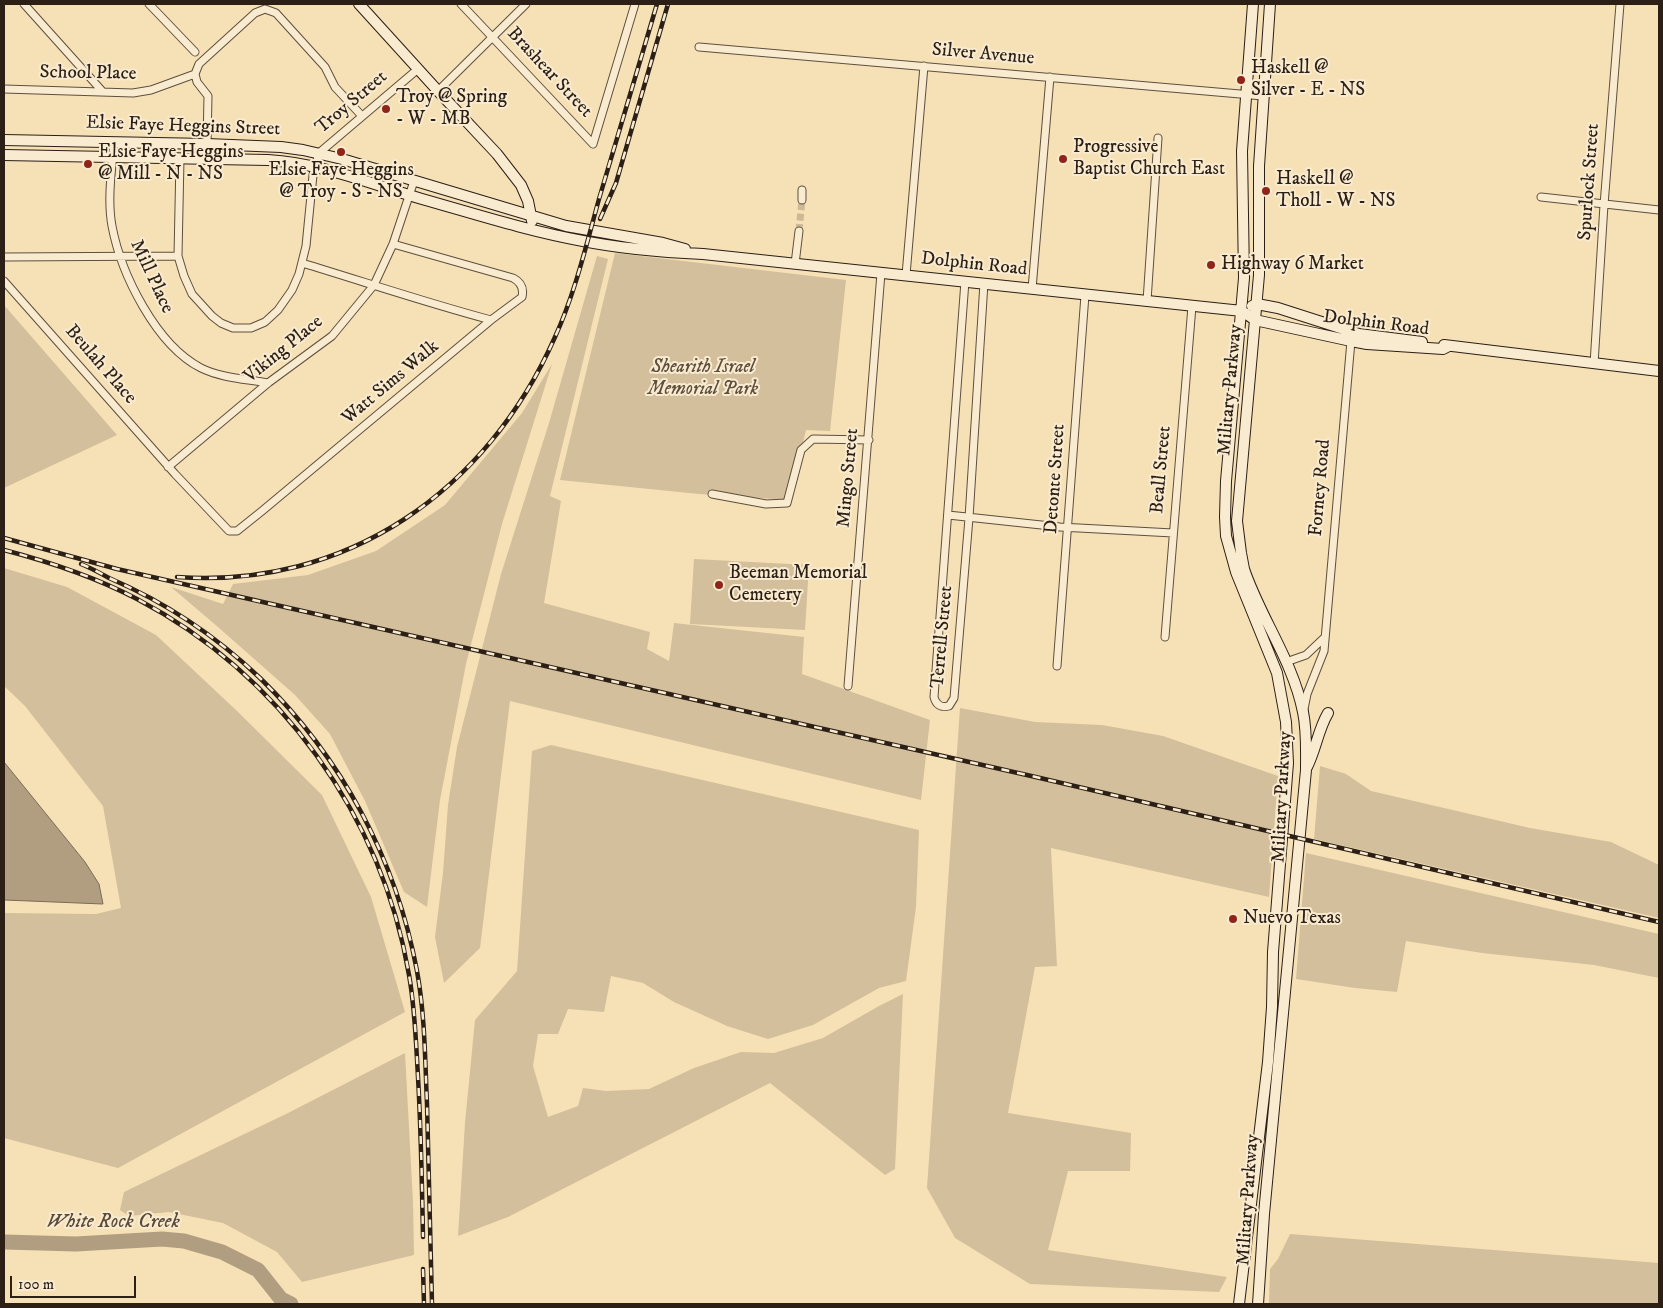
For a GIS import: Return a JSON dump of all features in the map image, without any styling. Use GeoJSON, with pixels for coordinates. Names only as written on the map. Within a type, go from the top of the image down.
{"type":"FeatureCollection","features":[{"type":"Feature","properties":{"kind":"main road"},"geometry":{"type":"LineString","coordinates":[[359,4],[497,154],[521,185],[532,216],[531,229]]}},
{"type":"Feature","properties":{"kind":"main road","name":"Military Parkway"},"geometry":{"type":"LineString","coordinates":[[1239,1304],[1270,1043],[1273,952],[1288,763],[1286,722],[1277,673],[1240,585],[1226,536],[1225,517],[1226,481],[1242,311],[1245,257],[1242,165],[1253,4]]}},
{"type":"Feature","properties":{"kind":"main road","name":"Military Parkway"},"geometry":{"type":"LineString","coordinates":[[1258,1304],[1267,1184],[1306,770],[1303,712],[1286,662],[1248,581],[1240,553],[1237,521],[1259,275],[1259,166],[1270,4]]}},
{"type":"Feature","properties":{"kind":"main road","name":"Elsie Faye Heggins Street"},"geometry":{"type":"LineString","coordinates":[[4,140],[280,147],[319,153],[532,216]]}},
{"type":"Feature","properties":{"kind":"main road","name":"Elsie Faye Heggins Street"},"geometry":{"type":"LineString","coordinates":[[4,155],[281,161],[315,167],[531,229]]}},
{"type":"Feature","properties":{"kind":"main road"},"geometry":{"type":"LineString","coordinates":[[1242,165],[1259,166]]}},
{"type":"Feature","properties":{"kind":"main road","name":"Dolphin Road"},"geometry":{"type":"LineString","coordinates":[[532,216],[583,230],[663,243],[703,254]]}},
{"type":"Feature","properties":{"kind":"main road","name":"Dolphin Road"},"geometry":{"type":"LineString","coordinates":[[531,229],[582,241],[659,252],[703,254],[881,272],[1242,311],[1255,320],[1350,342],[1412,348],[1443,349],[1449,346]]}},
{"type":"Feature","properties":{"kind":"main road"},"geometry":{"type":"LineString","coordinates":[[1242,311],[1257,304]]}},
{"type":"Feature","properties":{"kind":"main road","name":"Dolphin Road"},"geometry":{"type":"LineString","coordinates":[[1257,304],[1278,308],[1359,334],[1594,364],[1659,370]]}},
{"type":"Feature","properties":{"kind":"main road"},"geometry":{"type":"LineString","coordinates":[[1277,673],[1286,662]]}},
{"type":"Feature","properties":{"kind":"main road"},"geometry":{"type":"LineString","coordinates":[[1306,770],[1314,754],[1318,736],[1328,713]]}},
{"type":"Feature","properties":{"kind":"main road"},"geometry":{"type":"LineString","coordinates":[[1273,952],[1289,954]]}},
{"type":"Feature","properties":{"kind":"main road"},"geometry":{"type":"LineString","coordinates":[[1254,1182],[1267,1184]]}},
{"type":"Feature","properties":{"kind":"street"},"geometry":{"type":"LineString","coordinates":[[24,4],[103,92]]}},
{"type":"Feature","properties":{"kind":"street","name":"Brashear Street"},"geometry":{"type":"LineString","coordinates":[[461,4],[593,144],[634,4]]}},
{"type":"Feature","properties":{"kind":"street"},"geometry":{"type":"LineString","coordinates":[[438,91],[526,4]]}},
{"type":"Feature","properties":{"kind":"street","name":"Spurlock Street"},"geometry":{"type":"LineString","coordinates":[[1594,364],[1620,4]]}},
{"type":"Feature","properties":{"kind":"street"},"geometry":{"type":"LineString","coordinates":[[153,5],[195,52]]}},
{"type":"Feature","properties":{"kind":"street"},"geometry":{"type":"LineString","coordinates":[[207,144],[208,96],[195,74],[199,64],[261,9],[268,9],[276,13],[325,67],[336,87],[362,116]]}},
{"type":"Feature","properties":{"kind":"street","name":"Silver Avenue"},"geometry":{"type":"LineString","coordinates":[[699,47],[1263,96]]}},
{"type":"Feature","properties":{"kind":"street"},"geometry":{"type":"LineString","coordinates":[[906,275],[924,66]]}},
{"type":"Feature","properties":{"kind":"street","name":"Troy Street"},"geometry":{"type":"LineString","coordinates":[[180,159],[178,256],[184,276],[192,294],[221,323],[233,328],[251,328],[265,322],[278,310],[292,290],[306,246],[312,175],[319,153],[418,69]]}},
{"type":"Feature","properties":{"kind":"street","name":"School Place"},"geometry":{"type":"LineString","coordinates":[[4,89],[133,93],[151,90],[195,74]]}},
{"type":"Feature","properties":{"kind":"street"},"geometry":{"type":"LineString","coordinates":[[1032,289],[1050,77]]}},
{"type":"Feature","properties":{"kind":"street"},"geometry":{"type":"LineString","coordinates":[[1147,301],[1158,138]]}},
{"type":"Feature","properties":{"kind":"street","name":"Mill Place"},"geometry":{"type":"LineString","coordinates":[[114,142],[110,210],[112,225],[120,257],[146,312],[170,343],[182,355],[201,368],[215,374],[268,383]]}},
{"type":"Feature","properties":{"kind":"street","name":"Viking Place"},"geometry":{"type":"LineString","coordinates":[[170,469],[268,383],[332,336],[374,285],[393,244],[414,181]]}},
{"type":"Feature","properties":{"kind":"street"},"geometry":{"type":"LineString","coordinates":[[802,190],[802,200]]}},
{"type":"Feature","properties":{"kind":"street"},"geometry":{"type":"LineString","coordinates":[[1541,197],[1659,210]]}},
{"type":"Feature","properties":{"kind":"street"},"geometry":{"type":"LineString","coordinates":[[795,264],[799,231]]}},
{"type":"Feature","properties":{"kind":"street","name":"Watt Sims Walk"},"geometry":{"type":"LineString","coordinates":[[170,469],[230,531],[237,531],[490,320],[522,297],[522,288],[518,280],[393,244]]}},
{"type":"Feature","properties":{"kind":"street"},"geometry":{"type":"LineString","coordinates":[[4,257],[178,256]]}},
{"type":"Feature","properties":{"kind":"street"},"geometry":{"type":"LineString","coordinates":[[302,263],[422,302],[490,320]]}},
{"type":"Feature","properties":{"kind":"street","name":"Mingo Street"},"geometry":{"type":"LineString","coordinates":[[848,686],[881,272]]}},
{"type":"Feature","properties":{"kind":"street","name":"Beulah Place"},"geometry":{"type":"LineString","coordinates":[[4,281],[170,469]]}},
{"type":"Feature","properties":{"kind":"street","name":"Terrell Street"},"geometry":{"type":"LineString","coordinates":[[965,281],[934,697],[936,703],[942,706],[951,704],[954,698],[969,518],[984,283]]}},
{"type":"Feature","properties":{"kind":"street","name":"Detonte Street"},"geometry":{"type":"LineString","coordinates":[[1057,666],[1069,527],[1085,295]]}},
{"type":"Feature","properties":{"kind":"street","name":"Beall Street"},"geometry":{"type":"LineString","coordinates":[[1165,637],[1192,306]]}},
{"type":"Feature","properties":{"kind":"street","name":"Forney Road"},"geometry":{"type":"LineString","coordinates":[[1303,712],[1307,694],[1324,652],[1350,342]]}},
{"type":"Feature","properties":{"kind":"street"},"geometry":{"type":"LineString","coordinates":[[712,494],[766,504],[786,503],[801,450],[812,440],[869,440]]}},
{"type":"Feature","properties":{"kind":"street"},"geometry":{"type":"LineString","coordinates":[[948,515],[1069,527],[1173,533]]}},
{"type":"Feature","properties":{"kind":"street"},"geometry":{"type":"LineString","coordinates":[[1286,662],[1306,655],[1324,637]]}},
{"type":"Feature","properties":{"kind":"green space","name":"Shearith Israel Memorial Park"},"geometry":{"type":"Polygon","coordinates":[[[615,253],[846,280],[830,431],[806,430],[789,500],[699,494],[560,480],[615,253]]]}},
{"type":"Feature","properties":{"kind":"green space"},"geometry":{"type":"Polygon","coordinates":[[[597,256],[608,259],[550,496],[561,501],[544,603],[650,632],[647,649],[669,661],[674,623],[804,637],[802,674],[930,720],[921,800],[510,701],[480,948],[444,983],[435,937],[443,873],[448,805],[457,747],[501,574],[549,423],[597,256]]]}},
{"type":"Feature","properties":{"kind":"green space"},"geometry":{"type":"Polygon","coordinates":[[[4,305],[117,435],[4,488],[4,305]]]}},
{"type":"Feature","properties":{"kind":"green space"},"geometry":{"type":"Polygon","coordinates":[[[552,364],[502,524],[466,664],[440,800],[427,907],[404,892],[365,801],[330,734],[295,695],[171,587],[223,604],[233,584],[308,575],[376,551],[445,505],[522,413],[552,364]]]}},
{"type":"Feature","properties":{"kind":"green space"},"geometry":{"type":"Polygon","coordinates":[[[694,559],[809,565],[805,630],[690,624],[694,559]]]}},
{"type":"Feature","properties":{"kind":"green space"},"geometry":{"type":"Polygon","coordinates":[[[4,568],[67,587],[156,635],[236,710],[322,795],[371,897],[405,1012],[118,1168],[4,1138],[4,913],[96,914],[121,908],[103,806],[25,706],[4,686],[4,568]]]}},
{"type":"Feature","properties":{"kind":"green space"},"geometry":{"type":"Polygon","coordinates":[[[960,708],[1035,722],[1102,725],[1163,736],[1278,776],[1269,897],[1051,848],[1057,966],[1035,967],[1008,1113],[1131,1133],[1130,1171],[1068,1171],[1048,1250],[1227,1277],[1219,1292],[1030,1284],[955,1238],[927,1188],[960,708]]]}},
{"type":"Feature","properties":{"kind":"green space"},"geometry":{"type":"Polygon","coordinates":[[[551,745],[919,830],[916,907],[906,981],[879,988],[813,1025],[768,1039],[727,1026],[674,1002],[643,983],[611,976],[604,1012],[568,1009],[558,1034],[538,1034],[533,1066],[548,1117],[578,1106],[583,1088],[606,1091],[649,1089],[694,1068],[741,1052],[774,1053],[823,1038],[903,994],[895,1169],[885,1175],[770,1083],[508,1217],[458,1236],[465,1123],[475,1020],[517,971],[532,751],[551,745]]]}},
{"type":"Feature","properties":{"kind":"green space"},"geometry":{"type":"Polygon","coordinates":[[[1320,766],[1346,774],[1371,791],[1530,828],[1611,842],[1659,865],[1659,918],[1314,839],[1320,766]]]}},
{"type":"Feature","properties":{"kind":"green space"},"geometry":{"type":"Polygon","coordinates":[[[1306,853],[1659,934],[1659,978],[1594,965],[1482,953],[1406,941],[1397,992],[1296,979],[1306,853]]]}},
{"type":"Feature","properties":{"kind":"green space"},"geometry":{"type":"Polygon","coordinates":[[[405,1053],[414,1255],[302,1282],[277,1252],[223,1223],[169,1212],[129,1216],[120,1210],[124,1192],[288,1113],[405,1053]]]}},
{"type":"Feature","properties":{"kind":"green space"},"geometry":{"type":"Polygon","coordinates":[[[1290,1234],[1659,1263],[1659,1304],[1269,1304],[1270,1269],[1278,1259],[1290,1234]]]}},
{"type":"Feature","properties":{"kind":"shaded area"},"geometry":{"type":"Polygon","coordinates":[[[4,762],[85,862],[99,884],[103,904],[4,900],[4,762]]]}},
{"type":"Feature","properties":{"kind":"waterway","name":"White Rock Creek"},"geometry":{"type":"LineString","coordinates":[[4,1242],[76,1244],[162,1239],[184,1241],[222,1252],[258,1270],[281,1299],[291,1304]]}},
{"type":"Feature","properties":{"kind":"tunnel"},"geometry":{"type":"LineString","coordinates":[[799,231],[802,200]]}},
{"type":"Feature","properties":{"kind":"railway"},"geometry":{"type":"LineString","coordinates":[[177,577],[239,576],[298,566],[353,547],[404,519],[450,484],[491,441],[526,392],[562,320],[580,269],[657,4]]}},
{"type":"Feature","properties":{"kind":"railway"},"geometry":{"type":"LineString","coordinates":[[600,219],[616,183],[668,4]]}},
{"type":"Feature","properties":{"kind":"railway"},"geometry":{"type":"LineString","coordinates":[[4,538],[117,569],[1040,778],[1659,922]]}},
{"type":"Feature","properties":{"kind":"railway"},"geometry":{"type":"LineString","coordinates":[[4,550],[89,577],[137,599],[189,630],[236,667],[279,709],[316,756],[349,806],[375,860],[395,916],[409,975],[414,1013],[418,1077],[423,1237]]}},
{"type":"Feature","properties":{"kind":"railway"},"geometry":{"type":"LineString","coordinates":[[81,564],[130,587],[189,621],[226,648],[260,678],[316,742],[340,776],[380,850],[408,930],[422,1004],[427,1104],[432,1304]]}},
{"type":"Feature","properties":{"kind":"railway"},"geometry":{"type":"LineString","coordinates":[[423,1269],[424,1304]]}},
{"type":"Feature","properties":{"kind":"place","name":"Haskell @ Silver - E - NS"},"geometry":{"type":"Point","coordinates":[1241,80]}},
{"type":"Feature","properties":{"kind":"place","name":"Troy @ Spring - W - MB"},"geometry":{"type":"Point","coordinates":[386,109]}},
{"type":"Feature","properties":{"kind":"place","name":"Elsie Faye Heggins @ Troy - S - NS"},"geometry":{"type":"Point","coordinates":[341,152]}},
{"type":"Feature","properties":{"kind":"place","name":"Progressive Baptist Church East"},"geometry":{"type":"Point","coordinates":[1063,159]}},
{"type":"Feature","properties":{"kind":"place","name":"Elsie Faye Heggins @ Mill - N - NS"},"geometry":{"type":"Point","coordinates":[88,164]}},
{"type":"Feature","properties":{"kind":"place","name":"Haskell @ Tholl - W - NS"},"geometry":{"type":"Point","coordinates":[1266,191]}},
{"type":"Feature","properties":{"kind":"place","name":"Highway 6 Market"},"geometry":{"type":"Point","coordinates":[1211,265]}},
{"type":"Feature","properties":{"kind":"place","name":"Beeman Memorial Cemetery"},"geometry":{"type":"Point","coordinates":[719,585]}},
{"type":"Feature","properties":{"kind":"place","name":"Nuevo Texas"},"geometry":{"type":"Point","coordinates":[1233,919]}}]}
